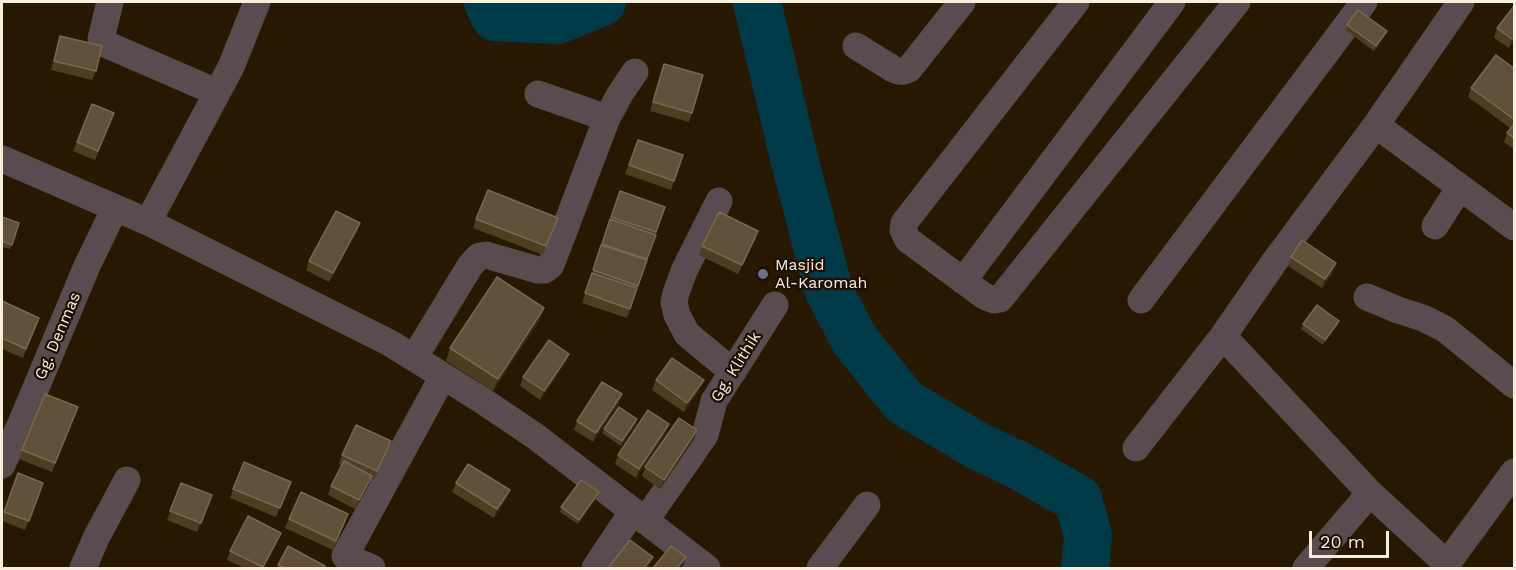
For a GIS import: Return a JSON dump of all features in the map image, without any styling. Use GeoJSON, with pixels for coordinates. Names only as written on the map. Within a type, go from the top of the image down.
{"type":"FeatureCollection","features":[{"type":"Feature","properties":{"kind":"street"},"geometry":{"type":"LineString","coordinates":[[110,2],[101,39],[103,43],[216,92]]}},
{"type":"Feature","properties":{"kind":"street"},"geometry":{"type":"LineString","coordinates":[[148,222],[231,67],[256,2]]}},
{"type":"Feature","properties":{"kind":"street"},"geometry":{"type":"LineString","coordinates":[[856,46],[898,72],[903,72],[909,69],[962,2]]}},
{"type":"Feature","properties":{"kind":"street"},"geometry":{"type":"LineString","coordinates":[[1076,2],[904,223],[903,230],[908,240],[984,296],[994,300],[1000,299],[1237,2]]}},
{"type":"Feature","properties":{"kind":"street"},"geometry":{"type":"LineString","coordinates":[[963,281],[1172,2]]}},
{"type":"Feature","properties":{"kind":"street"},"geometry":{"type":"LineString","coordinates":[[1141,300],[1364,2]]}},
{"type":"Feature","properties":{"kind":"street"},"geometry":{"type":"LineString","coordinates":[[1136,448],[1223,336],[1275,261],[1376,125],[1461,2]]}},
{"type":"Feature","properties":{"kind":"street"},"geometry":{"type":"LineString","coordinates":[[414,358],[470,266],[479,256],[486,255],[538,270],[545,270],[551,265],[607,118],[635,72]]}},
{"type":"Feature","properties":{"kind":"street"},"geometry":{"type":"LineString","coordinates":[[538,94],[607,118]]}},
{"type":"Feature","properties":{"kind":"street"},"geometry":{"type":"LineString","coordinates":[[1376,125],[1515,227]]}},
{"type":"Feature","properties":{"kind":"street"},"geometry":{"type":"LineString","coordinates":[[2,159],[148,222],[390,343],[535,436],[707,568]]}},
{"type":"Feature","properties":{"kind":"street"},"geometry":{"type":"LineString","coordinates":[[1435,226],[1460,186]]}},
{"type":"Feature","properties":{"kind":"street"},"geometry":{"type":"LineString","coordinates":[[719,201],[679,283],[674,302],[677,315],[687,334],[733,372]]}},
{"type":"Feature","properties":{"kind":"street","name":"Gg. Denmas"},"geometry":{"type":"LineString","coordinates":[[2,465],[87,266],[115,208]]}},
{"type":"Feature","properties":{"kind":"street"},"geometry":{"type":"LineString","coordinates":[[1367,297],[1423,318],[1445,329],[1515,385]]}},
{"type":"Feature","properties":{"kind":"street","name":"Gg. Klithik"},"geometry":{"type":"LineString","coordinates":[[595,568],[705,435],[714,401],[775,305]]}},
{"type":"Feature","properties":{"kind":"street"},"geometry":{"type":"LineString","coordinates":[[1223,336],[1370,493],[1446,566],[1515,472]]}},
{"type":"Feature","properties":{"kind":"street"},"geometry":{"type":"LineString","coordinates":[[372,568],[347,554],[443,376]]}},
{"type":"Feature","properties":{"kind":"street"},"geometry":{"type":"LineString","coordinates":[[83,568],[127,480]]}},
{"type":"Feature","properties":{"kind":"street"},"geometry":{"type":"LineString","coordinates":[[1306,568],[1370,493]]}},
{"type":"Feature","properties":{"kind":"street"},"geometry":{"type":"LineString","coordinates":[[820,568],[867,505]]}},
{"type":"Feature","properties":{"kind":"building"},"geometry":{"type":"Polygon","coordinates":[[[1515,5],[1515,36],[1512,39],[1497,28],[1515,5]]]}},
{"type":"Feature","properties":{"kind":"building"},"geometry":{"type":"Polygon","coordinates":[[[1358,10],[1387,31],[1376,46],[1347,25],[1358,10]]]}},
{"type":"Feature","properties":{"kind":"building"},"geometry":{"type":"Polygon","coordinates":[[[60,36],[102,46],[96,71],[54,61],[60,36]]]}},
{"type":"Feature","properties":{"kind":"building"},"geometry":{"type":"Polygon","coordinates":[[[1496,55],[1515,69],[1515,120],[1471,88],[1496,55]]]}},
{"type":"Feature","properties":{"kind":"building"},"geometry":{"type":"Polygon","coordinates":[[[664,64],[703,75],[692,113],[653,102],[664,64]]]}},
{"type":"Feature","properties":{"kind":"building"},"geometry":{"type":"Polygon","coordinates":[[[92,104],[114,113],[98,151],[77,142],[92,104]]]}},
{"type":"Feature","properties":{"kind":"building"},"geometry":{"type":"Polygon","coordinates":[[[1515,123],[1515,138],[1507,133],[1515,123]]]}},
{"type":"Feature","properties":{"kind":"building"},"geometry":{"type":"Polygon","coordinates":[[[638,140],[683,155],[674,181],[629,165],[638,140]]]}},
{"type":"Feature","properties":{"kind":"building"},"geometry":{"type":"Polygon","coordinates":[[[488,190],[558,218],[546,246],[476,219],[488,190]]]}},
{"type":"Feature","properties":{"kind":"building"},"geometry":{"type":"Polygon","coordinates":[[[620,191],[665,207],[656,232],[611,217],[620,191]]]}},
{"type":"Feature","properties":{"kind":"building"},"geometry":{"type":"Polygon","coordinates":[[[336,211],[360,223],[333,273],[309,261],[336,211]]]}},
{"type":"Feature","properties":{"kind":"building"},"geometry":{"type":"Polygon","coordinates":[[[719,212],[758,231],[742,265],[702,246],[719,212]]]}},
{"type":"Feature","properties":{"kind":"building"},"geometry":{"type":"Polygon","coordinates":[[[2,217],[19,223],[12,245],[2,241],[2,217]]]}},
{"type":"Feature","properties":{"kind":"building"},"geometry":{"type":"Polygon","coordinates":[[[610,219],[656,235],[647,259],[602,244],[610,219]]]}},
{"type":"Feature","properties":{"kind":"building"},"geometry":{"type":"Polygon","coordinates":[[[1302,240],[1336,263],[1325,279],[1291,257],[1302,240]]]}},
{"type":"Feature","properties":{"kind":"building"},"geometry":{"type":"Polygon","coordinates":[[[601,245],[647,260],[638,286],[593,270],[601,245]]]}},
{"type":"Feature","properties":{"kind":"building"},"geometry":{"type":"Polygon","coordinates":[[[592,273],[637,288],[630,309],[585,293],[592,273]]]}},
{"type":"Feature","properties":{"kind":"building"},"geometry":{"type":"Polygon","coordinates":[[[497,277],[544,308],[498,379],[450,348],[497,277]]]}},
{"type":"Feature","properties":{"kind":"building"},"geometry":{"type":"Polygon","coordinates":[[[2,301],[39,318],[26,349],[2,338],[2,301]]]}},
{"type":"Feature","properties":{"kind":"building"},"geometry":{"type":"Polygon","coordinates":[[[1317,305],[1339,321],[1325,340],[1303,324],[1317,305]]]}},
{"type":"Feature","properties":{"kind":"building"},"geometry":{"type":"Polygon","coordinates":[[[549,340],[569,354],[544,391],[523,377],[549,340]]]}},
{"type":"Feature","properties":{"kind":"building"},"geometry":{"type":"Polygon","coordinates":[[[672,358],[704,380],[687,403],[656,380],[672,358]]]}},
{"type":"Feature","properties":{"kind":"building"},"geometry":{"type":"Polygon","coordinates":[[[602,382],[622,394],[596,433],[577,421],[602,382]]]}},
{"type":"Feature","properties":{"kind":"building"},"geometry":{"type":"Polygon","coordinates":[[[45,394],[78,407],[55,463],[22,450],[45,394]]]}},
{"type":"Feature","properties":{"kind":"building"},"geometry":{"type":"Polygon","coordinates":[[[619,407],[637,419],[622,441],[604,429],[619,407]]]}},
{"type":"Feature","properties":{"kind":"building"},"geometry":{"type":"Polygon","coordinates":[[[648,410],[669,424],[639,469],[618,455],[648,410]]]}},
{"type":"Feature","properties":{"kind":"building"},"geometry":{"type":"Polygon","coordinates":[[[679,418],[697,430],[664,480],[645,467],[679,418]]]}},
{"type":"Feature","properties":{"kind":"building"},"geometry":{"type":"Polygon","coordinates":[[[356,425],[391,441],[377,471],[342,455],[356,425]]]}},
{"type":"Feature","properties":{"kind":"building"},"geometry":{"type":"Polygon","coordinates":[[[344,461],[372,476],[359,500],[331,486],[344,461]]]}},
{"type":"Feature","properties":{"kind":"building"},"geometry":{"type":"Polygon","coordinates":[[[244,462],[291,482],[280,508],[233,489],[244,462]]]}},
{"type":"Feature","properties":{"kind":"building"},"geometry":{"type":"Polygon","coordinates":[[[468,464],[510,490],[497,509],[456,483],[468,464]]]}},
{"type":"Feature","properties":{"kind":"building"},"geometry":{"type":"Polygon","coordinates":[[[18,473],[43,483],[29,521],[4,512],[18,473]]]}},
{"type":"Feature","properties":{"kind":"building"},"geometry":{"type":"Polygon","coordinates":[[[581,480],[599,492],[579,520],[561,507],[581,480]]]}},
{"type":"Feature","properties":{"kind":"building"},"geometry":{"type":"Polygon","coordinates":[[[181,483],[212,495],[201,523],[170,511],[181,483]]]}},
{"type":"Feature","properties":{"kind":"building"},"geometry":{"type":"Polygon","coordinates":[[[301,492],[348,514],[336,541],[289,519],[301,492]]]}},
{"type":"Feature","properties":{"kind":"building"},"geometry":{"type":"Polygon","coordinates":[[[248,516],[281,533],[263,567],[230,551],[248,516]]]}},
{"type":"Feature","properties":{"kind":"building"},"geometry":{"type":"Polygon","coordinates":[[[630,540],[653,557],[644,568],[608,568],[630,540]]]}},
{"type":"Feature","properties":{"kind":"building"},"geometry":{"type":"Polygon","coordinates":[[[288,546],[325,566],[324,568],[285,568],[278,565],[288,546]]]}},
{"type":"Feature","properties":{"kind":"building"},"geometry":{"type":"Polygon","coordinates":[[[671,546],[686,557],[677,568],[653,568],[671,546]]]}},
{"type":"Feature","properties":{"kind":"waterway"},"geometry":{"type":"LineString","coordinates":[[488,2],[495,17],[558,20],[602,2]]}},
{"type":"Feature","properties":{"kind":"waterway"},"geometry":{"type":"LineString","coordinates":[[757,2],[794,158],[829,291],[854,339],[904,402],[976,445],[1018,465],[1078,499],[1088,536],[1085,568]]}},
{"type":"Feature","properties":{"kind":"place","name":"Masjid Al-Karomah"},"geometry":{"type":"Point","coordinates":[763,274]}}]}
